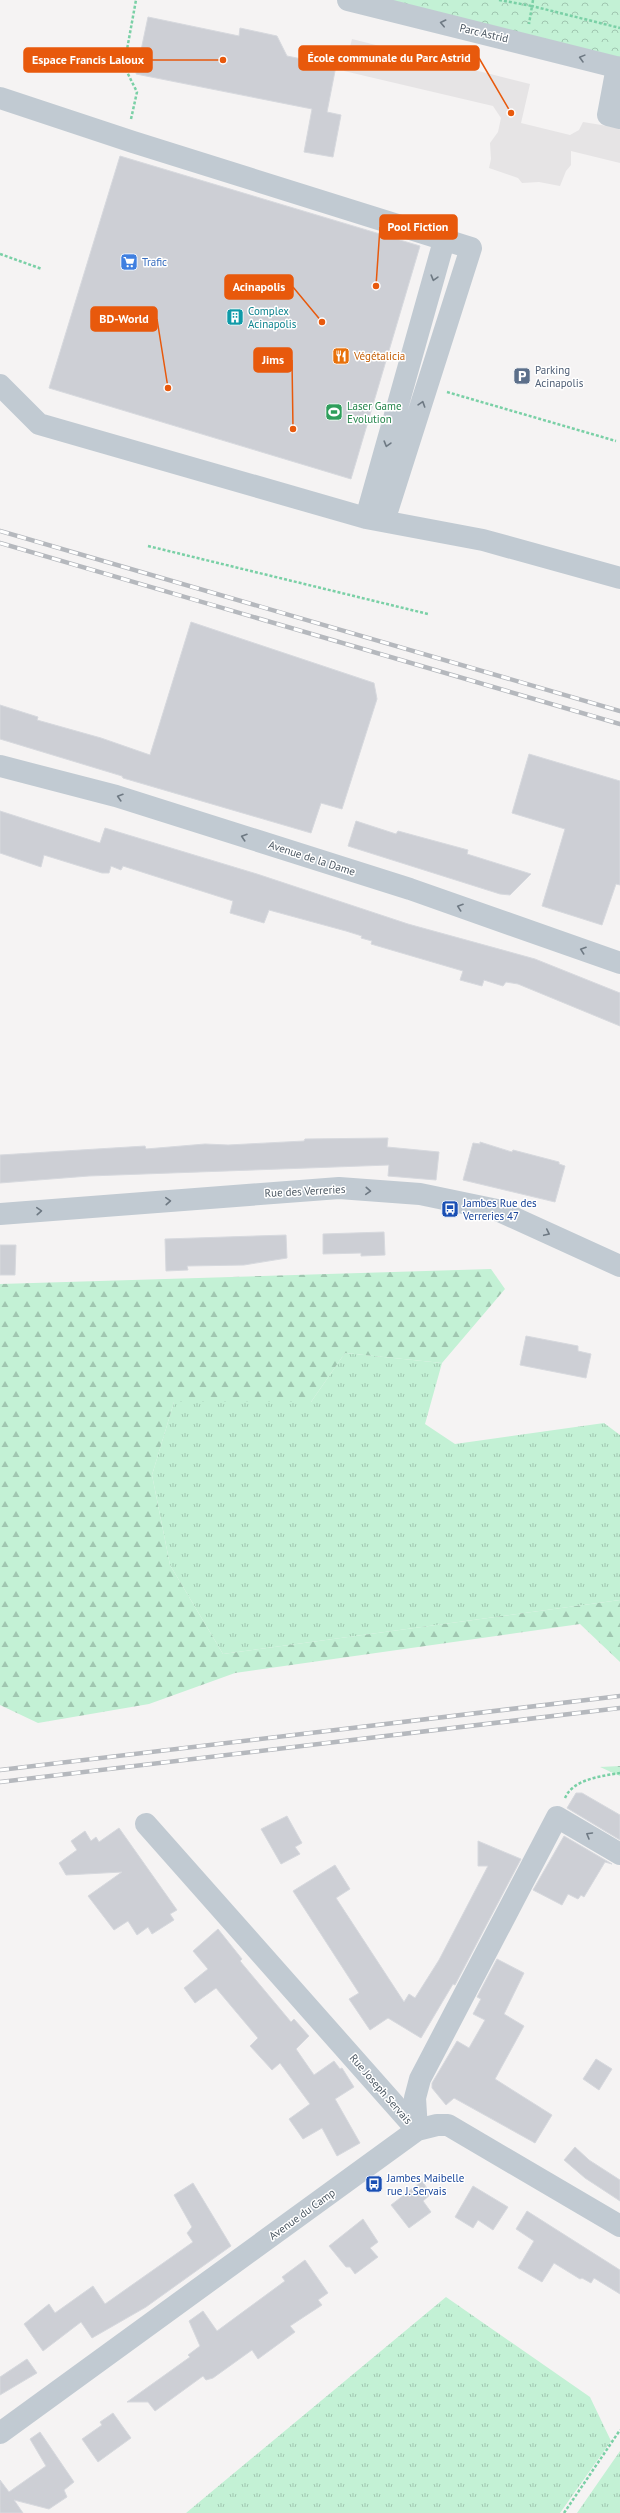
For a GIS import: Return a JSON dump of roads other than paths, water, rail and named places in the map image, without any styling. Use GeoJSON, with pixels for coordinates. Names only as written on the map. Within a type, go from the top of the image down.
{"type":"FeatureCollection","features":[{"type":"Feature","properties":{"kind":"street","name":"Parc Astrid"},"geometry":{"type":"LineString","coordinates":[[348,0],[618,68]]}},
{"type":"Feature","properties":{"kind":"street"},"geometry":{"type":"LineString","coordinates":[[618,68],[608,115],[620,118]]}},
{"type":"Feature","properties":{"kind":"street"},"geometry":{"type":"LineString","coordinates":[[0,98],[126,140],[444,241],[471,248],[427,386],[375,519]]}},
{"type":"Feature","properties":{"kind":"street"},"geometry":{"type":"LineString","coordinates":[[375,519],[444,241]]}},
{"type":"Feature","properties":{"kind":"street"},"geometry":{"type":"LineString","coordinates":[[0,385],[39,424],[375,519],[483,540],[620,578]]}},
{"type":"Feature","properties":{"kind":"street","name":"Avenue de la Dame"},"geometry":{"type":"LineString","coordinates":[[0,766],[123,798],[410,889],[620,963]]}},
{"type":"Feature","properties":{"kind":"street","name":"Rue des Verreries"},"geometry":{"type":"LineString","coordinates":[[0,1214],[339,1188],[420,1194],[496,1210],[620,1266]]}},
{"type":"Feature","properties":{"kind":"street","name":"Rue Joseph Servais"},"geometry":{"type":"LineString","coordinates":[[417,2130],[415,2098],[420,2079],[557,1817],[620,1854]]}},
{"type":"Feature","properties":{"kind":"street","name":"Rue Joseph Servais"},"geometry":{"type":"LineString","coordinates":[[146,1824],[417,2130]]}},
{"type":"Feature","properties":{"kind":"street","name":"Avenue du Camp"},"geometry":{"type":"LineString","coordinates":[[0,2434],[417,2130],[437,2124],[448,2125],[620,2226]]}},
{"type":"Feature","properties":{"kind":"railway"},"geometry":{"type":"LineString","coordinates":[[0,531],[620,711]]}},
{"type":"Feature","properties":{"kind":"railway"},"geometry":{"type":"LineString","coordinates":[[0,543],[620,724]]}},
{"type":"Feature","properties":{"kind":"railway"},"geometry":{"type":"LineString","coordinates":[[0,1770],[620,1696]]}},
{"type":"Feature","properties":{"kind":"railway"},"geometry":{"type":"LineString","coordinates":[[0,1782],[620,1708]]}},
{"type":"Feature","properties":{"kind":"place","name":"Espace Francis Laloux"},"geometry":{"type":"Point","coordinates":[223,60]}},
{"type":"Feature","properties":{"kind":"place","name":"École communale du Parc Astrid"},"geometry":{"type":"Point","coordinates":[511,113]}},
{"type":"Feature","properties":{"kind":"place","name":"Trafic"},"geometry":{"type":"Point","coordinates":[129,262]}},
{"type":"Feature","properties":{"kind":"place","name":"Pool Fiction"},"geometry":{"type":"Point","coordinates":[376,286]}},
{"type":"Feature","properties":{"kind":"place","name":"Complex Acinapolis"},"geometry":{"type":"Point","coordinates":[235,317]}},
{"type":"Feature","properties":{"kind":"place","name":"Acinapolis"},"geometry":{"type":"Point","coordinates":[322,322]}},
{"type":"Feature","properties":{"kind":"place","name":"Végétalicia"},"geometry":{"type":"Point","coordinates":[341,356]}},
{"type":"Feature","properties":{"kind":"place","name":"Parking Acinapolis"},"geometry":{"type":"Point","coordinates":[522,376]}},
{"type":"Feature","properties":{"kind":"place","name":"BD-World"},"geometry":{"type":"Point","coordinates":[168,388]}},
{"type":"Feature","properties":{"kind":"place","name":"Laser Game Evolution"},"geometry":{"type":"Point","coordinates":[334,412]}},
{"type":"Feature","properties":{"kind":"place","name":"Jims"},"geometry":{"type":"Point","coordinates":[293,429]}},
{"type":"Feature","properties":{"kind":"place","name":"Jambes Rue des Verreries 47"},"geometry":{"type":"Point","coordinates":[450,1209]}},
{"type":"Feature","properties":{"kind":"place","name":"Jambes Maibelle rue J. Servais"},"geometry":{"type":"Point","coordinates":[374,2184]}}]}
